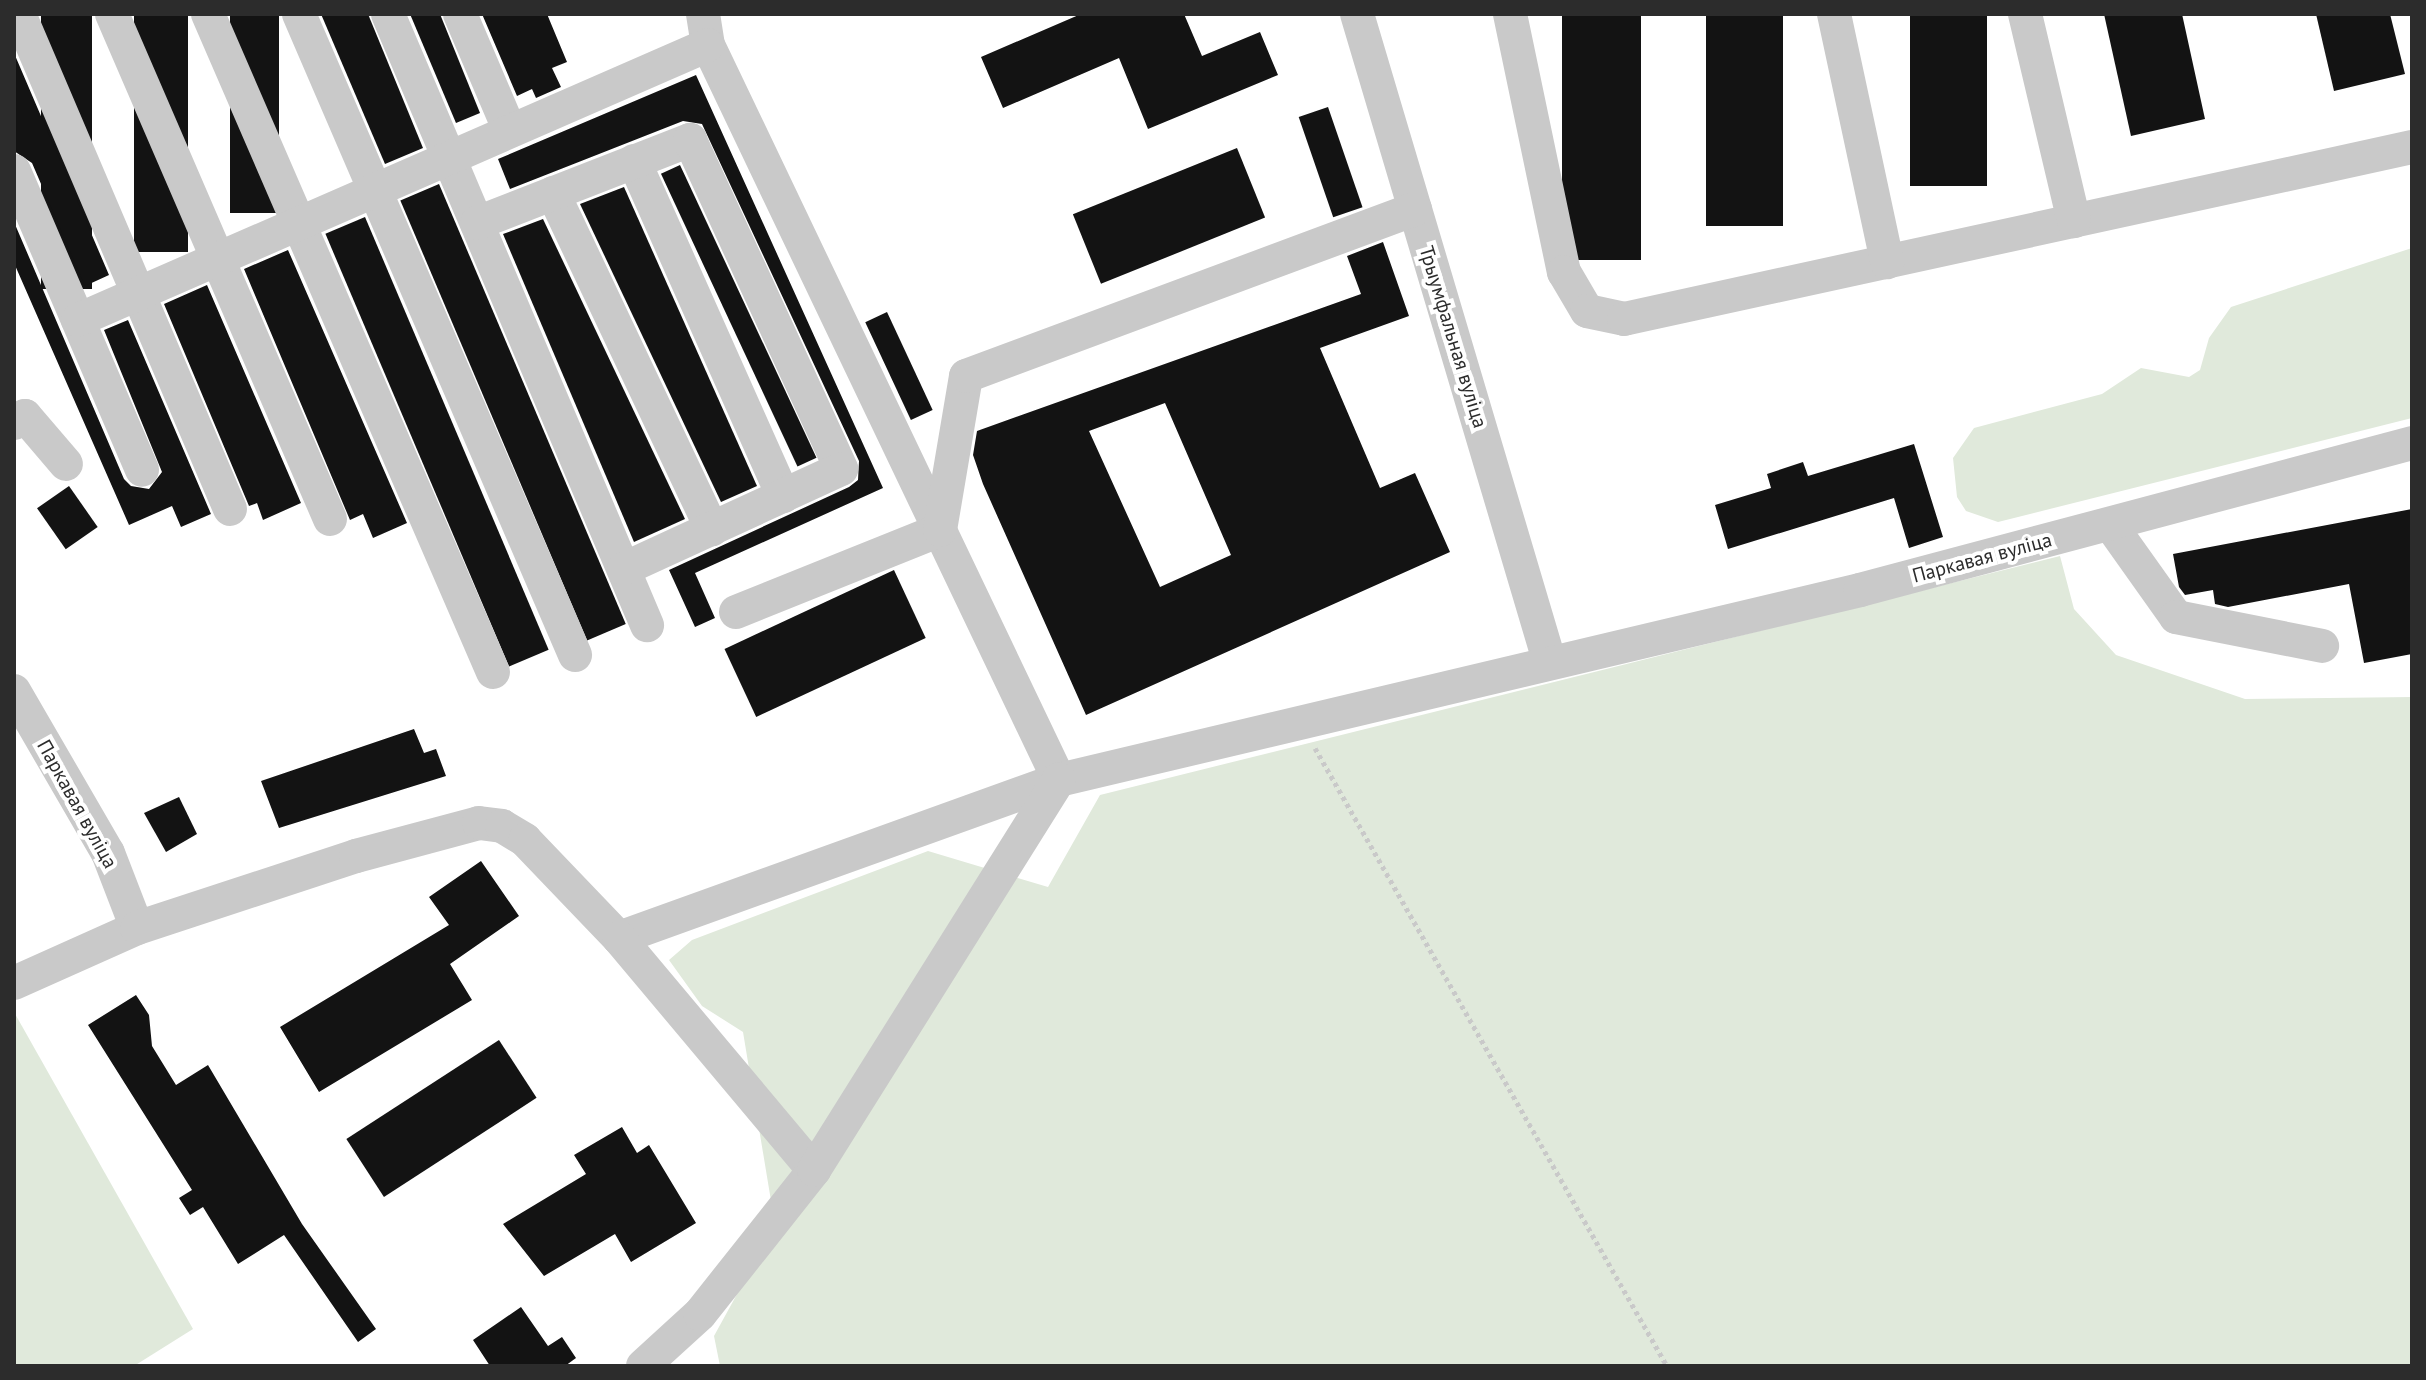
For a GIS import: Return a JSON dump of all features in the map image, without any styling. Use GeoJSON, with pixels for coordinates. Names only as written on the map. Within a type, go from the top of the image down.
{"type":"FeatureCollection","features":[{"type":"Feature","properties":{"kind":"street"},"geometry":{"type":"LineString","coordinates":[[19,14],[230,509]]}},
{"type":"Feature","properties":{"kind":"street"},"geometry":{"type":"LineString","coordinates":[[112,14],[330,519]]}},
{"type":"Feature","properties":{"kind":"street"},"geometry":{"type":"LineString","coordinates":[[208,14],[493,672]]}},
{"type":"Feature","properties":{"kind":"street"},"geometry":{"type":"LineString","coordinates":[[299,14],[575,655]]}},
{"type":"Feature","properties":{"kind":"street"},"geometry":{"type":"LineString","coordinates":[[388,14],[647,625]]}},
{"type":"Feature","properties":{"kind":"street"},"geometry":{"type":"LineString","coordinates":[[460,14],[510,131]]}},
{"type":"Feature","properties":{"kind":"street","name":"Трыумфальная вуліца"},"geometry":{"type":"LineString","coordinates":[[1357,14],[1549,660]]}},
{"type":"Feature","properties":{"kind":"street"},"geometry":{"type":"LineString","coordinates":[[1510,14],[1564,272],[1587,311],[1624,319],[2412,147]]}},
{"type":"Feature","properties":{"kind":"street"},"geometry":{"type":"LineString","coordinates":[[1834,14],[1887,262]]}},
{"type":"Feature","properties":{"kind":"street"},"geometry":{"type":"LineString","coordinates":[[2025,14],[2074,221]]}},
{"type":"Feature","properties":{"kind":"street"},"geometry":{"type":"LineString","coordinates":[[78,320],[510,131],[705,30],[1059,780],[814,1170],[741,1267],[643,1366]]}},
{"type":"Feature","properties":{"kind":"street"},"geometry":{"type":"LineString","coordinates":[[477,223],[690,140],[841,469],[624,569]]}},
{"type":"Feature","properties":{"kind":"street"},"geometry":{"type":"LineString","coordinates":[[634,161],[783,496]]}},
{"type":"Feature","properties":{"kind":"street"},"geometry":{"type":"LineString","coordinates":[[14,171],[142,470]]}},
{"type":"Feature","properties":{"kind":"street"},"geometry":{"type":"LineString","coordinates":[[553,193],[712,529]]}},
{"type":"Feature","properties":{"kind":"street"},"geometry":{"type":"LineString","coordinates":[[940,530],[966,376],[1415,209]]}},
{"type":"Feature","properties":{"kind":"street"},"geometry":{"type":"LineString","coordinates":[[14,423],[25,416],[66,464]]}},
{"type":"Feature","properties":{"kind":"street","name":"Паркавая вуліца"},"geometry":{"type":"LineString","coordinates":[[619,938],[1059,780],[1549,660],[1860,590],[2412,443]]}},
{"type":"Feature","properties":{"kind":"street"},"geometry":{"type":"LineString","coordinates":[[2110,524],[2176,617],[2322,646]]}},
{"type":"Feature","properties":{"kind":"street"},"geometry":{"type":"LineString","coordinates":[[736,612],[940,530]]}},
{"type":"Feature","properties":{"kind":"street","name":"Паркавая вуліца"},"geometry":{"type":"LineString","coordinates":[[14,691],[108,853],[137,928]]}},
{"type":"Feature","properties":{"kind":"street"},"geometry":{"type":"LineString","coordinates":[[14,983],[137,928],[479,823],[502,826],[525,840],[619,938],[814,1170]]}},
{"type":"Feature","properties":{"kind":"path"},"geometry":{"type":"LineString","coordinates":[[1300,721],[1667,1366]]}},
{"type":"Feature","properties":{"kind":"shaded area"},"geometry":{"type":"Polygon","coordinates":[[[2412,248],[2412,418],[1998,522],[1966,511],[1957,497],[1953,458],[1974,428],[2102,394],[2141,368],[2189,377],[2200,370],[2209,338],[2231,307],[2412,248]]]}},
{"type":"Feature","properties":{"kind":"shaded area"},"geometry":{"type":"Polygon","coordinates":[[[2060,556],[2074,609],[2116,655],[2245,699],[2412,697],[2412,1366],[720,1366],[714,1336],[775,1225],[743,1032],[702,1006],[669,960],[692,940],[928,851],[1048,887],[1100,795],[2060,556]]]}},
{"type":"Feature","properties":{"kind":"shaded area"},"geometry":{"type":"Polygon","coordinates":[[[14,1012],[193,1329],[134,1366],[14,1366],[14,1012]]]}},
{"type":"Feature","properties":{"kind":"building"},"geometry":{"type":"Polygon","coordinates":[[[41,14],[92,14],[92,289],[41,289],[41,14]]]}},
{"type":"Feature","properties":{"kind":"building"},"geometry":{"type":"Polygon","coordinates":[[[134,14],[188,14],[188,252],[134,252],[134,14]]]}},
{"type":"Feature","properties":{"kind":"building"},"geometry":{"type":"Polygon","coordinates":[[[230,14],[279,14],[279,213],[230,213],[230,14]]]}},
{"type":"Feature","properties":{"kind":"building"},"geometry":{"type":"Polygon","coordinates":[[[321,14],[368,14],[423,148],[385,164],[321,14]]]}},
{"type":"Feature","properties":{"kind":"building"},"geometry":{"type":"Polygon","coordinates":[[[410,14],[440,14],[480,113],[456,123],[410,14]]]}},
{"type":"Feature","properties":{"kind":"building"},"geometry":{"type":"Polygon","coordinates":[[[482,14],[547,14],[567,62],[552,68],[561,87],[536,98],[532,89],[517,96],[482,14]]]}},
{"type":"Feature","properties":{"kind":"building"},"geometry":{"type":"Polygon","coordinates":[[[1081,14],[1184,14],[1202,56],[1260,32],[1278,75],[1148,129],[1119,58],[1003,108],[981,57],[1081,14]]]}},
{"type":"Feature","properties":{"kind":"building"},"geometry":{"type":"Polygon","coordinates":[[[1562,14],[1641,14],[1641,260],[1562,260],[1562,14]]]}},
{"type":"Feature","properties":{"kind":"building"},"geometry":{"type":"Polygon","coordinates":[[[1706,14],[1783,14],[1783,226],[1706,226],[1706,14]]]}},
{"type":"Feature","properties":{"kind":"building"},"geometry":{"type":"Polygon","coordinates":[[[1910,14],[1987,14],[1987,186],[1910,186],[1910,14]]]}},
{"type":"Feature","properties":{"kind":"building"},"geometry":{"type":"Polygon","coordinates":[[[2104,14],[2182,14],[2205,119],[2131,136],[2104,14]]]}},
{"type":"Feature","properties":{"kind":"building"},"geometry":{"type":"Polygon","coordinates":[[[2316,14],[2390,14],[2405,74],[2334,91],[2316,14]]]}},
{"type":"Feature","properties":{"kind":"building"},"geometry":{"type":"Polygon","coordinates":[[[14,53],[109,275],[85,286],[32,163],[14,151],[14,53]]]}},
{"type":"Feature","properties":{"kind":"building"},"geometry":{"type":"Polygon","coordinates":[[[696,75],[883,488],[695,573],[715,618],[695,627],[669,570],[849,487],[858,480],[859,461],[702,124],[683,121],[510,189],[498,159],[696,75]]]}},
{"type":"Feature","properties":{"kind":"building"},"geometry":{"type":"Polygon","coordinates":[[[1328,107],[1363,207],[1333,217],[1299,117],[1328,107]]]}},
{"type":"Feature","properties":{"kind":"building"},"geometry":{"type":"Polygon","coordinates":[[[1237,148],[1265,218],[1101,284],[1073,214],[1237,148]]]}},
{"type":"Feature","properties":{"kind":"building"},"geometry":{"type":"Polygon","coordinates":[[[680,165],[817,458],[797,467],[661,174],[680,165]]]}},
{"type":"Feature","properties":{"kind":"building"},"geometry":{"type":"Polygon","coordinates":[[[439,184],[626,624],[587,640],[400,200],[439,184]]]}},
{"type":"Feature","properties":{"kind":"building"},"geometry":{"type":"Polygon","coordinates":[[[624,187],[757,486],[721,502],[580,204],[624,187]]]}},
{"type":"Feature","properties":{"kind":"building"},"geometry":{"type":"Polygon","coordinates":[[[365,217],[549,650],[509,666],[325,234],[365,217]]]}},
{"type":"Feature","properties":{"kind":"building"},"geometry":{"type":"Polygon","coordinates":[[[543,219],[685,519],[634,542],[503,234],[543,219]]]}},
{"type":"Feature","properties":{"kind":"building"},"geometry":{"type":"Polygon","coordinates":[[[14,222],[124,479],[131,486],[149,489],[162,472],[104,330],[128,320],[211,514],[181,527],[172,506],[129,525],[14,263],[14,222]]]}},
{"type":"Feature","properties":{"kind":"building"},"geometry":{"type":"Polygon","coordinates":[[[1383,242],[1409,316],[1320,348],[1380,488],[1415,473],[1450,552],[1086,715],[983,484],[973,455],[977,431],[1361,294],[1347,256],[1383,242]],[[1165,403],[1089,431],[1160,587],[1231,555],[1165,403]]]}},
{"type":"Feature","properties":{"kind":"building"},"geometry":{"type":"Polygon","coordinates":[[[288,250],[407,523],[373,538],[363,514],[350,520],[244,269],[288,250]]]}},
{"type":"Feature","properties":{"kind":"building"},"geometry":{"type":"Polygon","coordinates":[[[207,285],[301,503],[263,520],[257,503],[249,506],[164,304],[207,285]]]}},
{"type":"Feature","properties":{"kind":"building"},"geometry":{"type":"Polygon","coordinates":[[[887,312],[933,410],[911,420],[865,322],[887,312]]]}},
{"type":"Feature","properties":{"kind":"building"},"geometry":{"type":"Polygon","coordinates":[[[1914,444],[1943,537],[1909,548],[1894,498],[1728,549],[1715,505],[1771,488],[1767,474],[1803,462],[1808,476],[1914,444]]]}},
{"type":"Feature","properties":{"kind":"building"},"geometry":{"type":"Polygon","coordinates":[[[69,486],[98,527],[66,549],[37,508],[69,486]]]}},
{"type":"Feature","properties":{"kind":"building"},"geometry":{"type":"Polygon","coordinates":[[[2412,509],[2412,654],[2364,663],[2349,584],[2228,607],[2215,604],[2213,590],[2185,595],[2179,587],[2173,554],[2412,509]]]}},
{"type":"Feature","properties":{"kind":"building"},"geometry":{"type":"Polygon","coordinates":[[[894,570],[926,638],[756,717],[725,649],[894,570]]]}},
{"type":"Feature","properties":{"kind":"building"},"geometry":{"type":"Polygon","coordinates":[[[414,729],[424,753],[436,749],[446,776],[279,828],[261,781],[414,729]]]}},
{"type":"Feature","properties":{"kind":"building"},"geometry":{"type":"Polygon","coordinates":[[[179,797],[197,834],[166,852],[144,813],[179,797]]]}},
{"type":"Feature","properties":{"kind":"building"},"geometry":{"type":"Polygon","coordinates":[[[481,861],[519,916],[450,964],[472,1000],[319,1092],[280,1027],[449,925],[429,897],[481,861]]]}},
{"type":"Feature","properties":{"kind":"building"},"geometry":{"type":"Polygon","coordinates":[[[136,995],[149,1015],[152,1046],[176,1085],[208,1065],[302,1224],[376,1329],[358,1342],[284,1235],[238,1264],[203,1207],[190,1215],[179,1198],[192,1190],[88,1025],[136,995]]]}},
{"type":"Feature","properties":{"kind":"building"},"geometry":{"type":"Polygon","coordinates":[[[499,1040],[537,1098],[384,1197],[346,1139],[499,1040]]]}},
{"type":"Feature","properties":{"kind":"building"},"geometry":{"type":"Polygon","coordinates":[[[622,1127],[637,1153],[649,1145],[696,1223],[631,1262],[615,1234],[544,1276],[503,1224],[586,1174],[574,1155],[622,1127]]]}},
{"type":"Feature","properties":{"kind":"building"},"geometry":{"type":"Polygon","coordinates":[[[521,1307],[548,1346],[562,1337],[576,1358],[565,1366],[490,1366],[473,1340],[521,1307]]]}}]}
